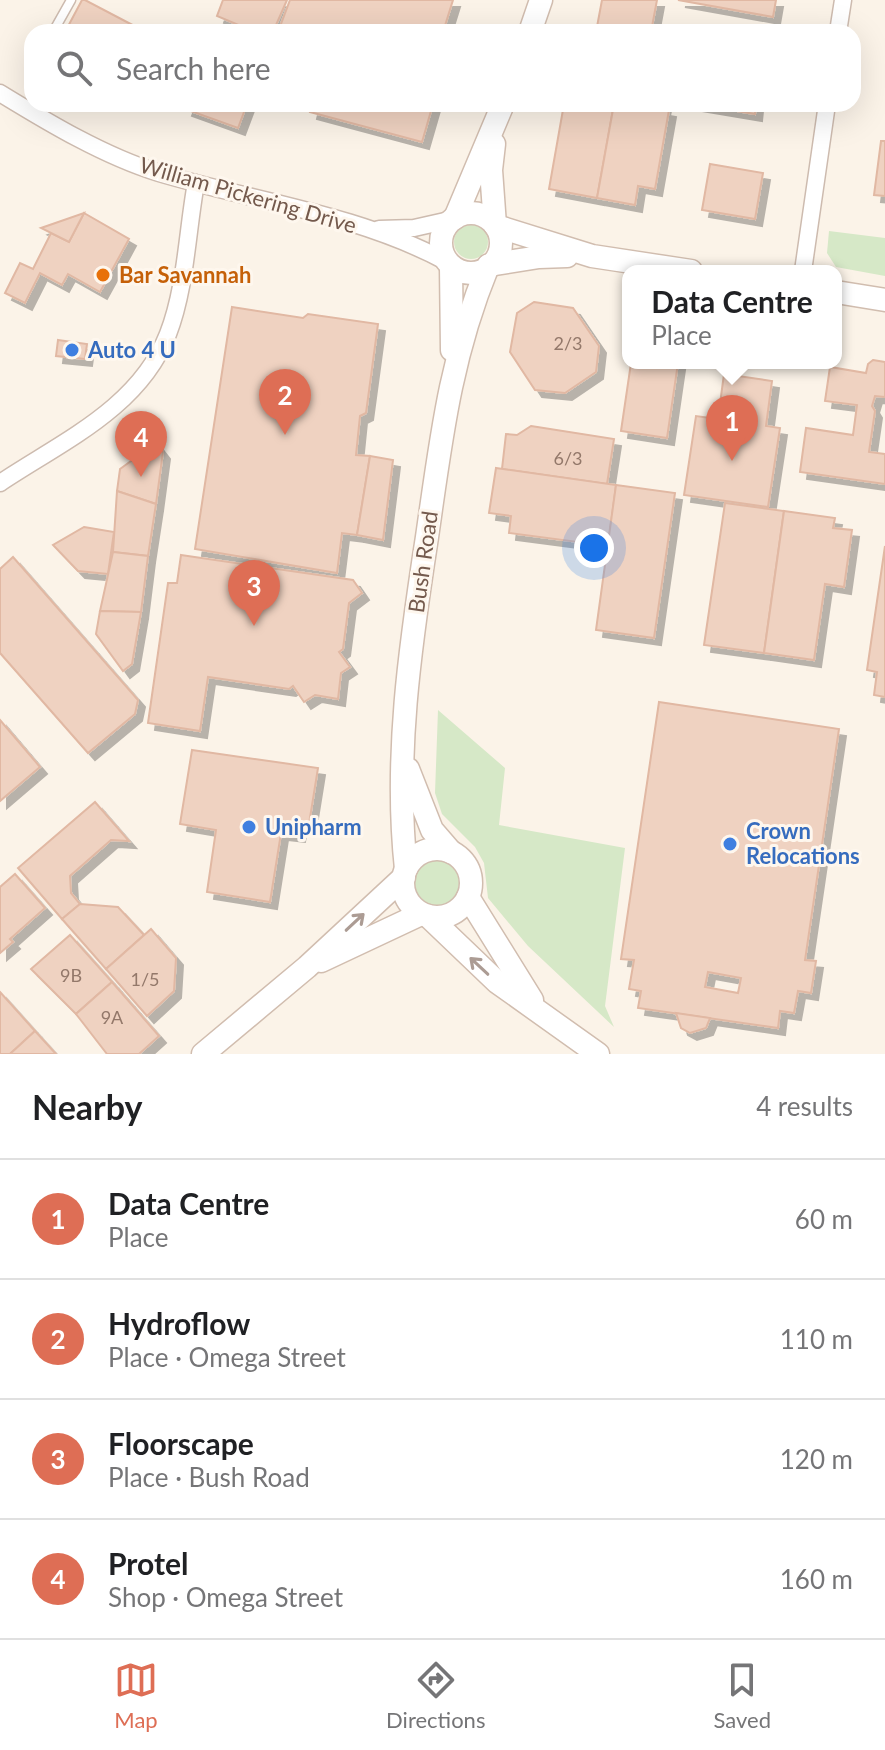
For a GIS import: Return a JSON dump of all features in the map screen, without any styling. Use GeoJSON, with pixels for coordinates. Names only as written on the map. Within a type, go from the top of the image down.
{"type":"FeatureCollection","features":[{"type":"Feature","properties":{"kind":"main road"},"geometry":{"type":"LineString","coordinates":[[533,24],[541,0]]}},
{"type":"Feature","properties":{"kind":"main road"},"geometry":{"type":"LineString","coordinates":[[500,112],[442,241],[448,264],[468,273],[489,265],[539,257],[592,256]]}},
{"type":"Feature","properties":{"kind":"main road"},"geometry":{"type":"LineString","coordinates":[[489,265],[500,247],[495,225],[491,170],[496,126]]}},
{"type":"Feature","properties":{"kind":"main road"},"geometry":{"type":"LineString","coordinates":[[454,219],[476,213],[495,225],[592,256],[651,265]]}},
{"type":"Feature","properties":{"kind":"main road","name":"Bush Road"},"geometry":{"type":"LineString","coordinates":[[448,264],[452,371]]}},
{"type":"Feature","properties":{"kind":"main road","name":"Bush Road"},"geometry":{"type":"LineString","coordinates":[[405,873],[401,819],[412,635],[452,371],[489,265]]}},
{"type":"Feature","properties":{"kind":"main road"},"geometry":{"type":"LineString","coordinates":[[842,293],[885,300]]}},
{"type":"Feature","properties":{"kind":"main road","name":"Bush Road"},"geometry":{"type":"LineString","coordinates":[[404,754],[422,810],[432,830],[451,852]]}},
{"type":"Feature","properties":{"kind":"main road"},"geometry":{"type":"LineString","coordinates":[[203,1054],[307,967],[425,852],[451,852],[468,868],[471,885],[468,897],[452,914],[425,915],[307,967]]}},
{"type":"Feature","properties":{"kind":"main road"},"geometry":{"type":"LineString","coordinates":[[405,873],[406,898],[497,982],[598,1054]]}},
{"type":"Feature","properties":{"kind":"main road"},"geometry":{"type":"LineString","coordinates":[[468,897],[537,1008]]}},
{"type":"Feature","properties":{"kind":"street"},"geometry":{"type":"LineString","coordinates":[[839,24],[843,0]]}},
{"type":"Feature","properties":{"kind":"street","name":"William Pickering Drive"},"geometry":{"type":"LineString","coordinates":[[0,93],[24,106]]}},
{"type":"Feature","properties":{"kind":"street","name":"William Pickering Drive"},"geometry":{"type":"LineString","coordinates":[[36,112],[136,164],[369,230],[417,246],[448,264]]}},
{"type":"Feature","properties":{"kind":"street"},"geometry":{"type":"LineString","coordinates":[[804,265],[826,112]]}},
{"type":"Feature","properties":{"kind":"street"},"geometry":{"type":"LineString","coordinates":[[0,483],[107,414],[148,372],[168,333],[175,310],[196,183]]}},
{"type":"Feature","properties":{"kind":"street","name":"William Pickering Drive"},"geometry":{"type":"LineString","coordinates":[[369,230],[414,228],[454,219]]}},
{"type":"Feature","properties":{"kind":"lane"},"geometry":{"type":"LineString","coordinates":[[58,24],[71,0]]}},
{"type":"Feature","properties":{"kind":"green space"},"geometry":{"type":"Polygon","coordinates":[[[471,225],[483,230],[488,242],[483,254],[471,259],[459,254],[454,242],[459,230],[471,225]]]}},
{"type":"Feature","properties":{"kind":"green space"},"geometry":{"type":"Polygon","coordinates":[[[829,231],[885,238],[885,276],[842,268],[842,265],[835,265],[827,253],[829,231]]]}},
{"type":"Feature","properties":{"kind":"green space"},"geometry":{"type":"Polygon","coordinates":[[[438,710],[505,768],[499,825],[625,848],[605,1006],[614,1027],[528,946],[488,898],[484,863],[475,847],[442,814],[435,793],[438,710]]]}},
{"type":"Feature","properties":{"kind":"green space"},"geometry":{"type":"Polygon","coordinates":[[[436,860],[452,867],[459,883],[452,899],[436,906],[420,899],[413,883],[420,867],[436,860]]]}},
{"type":"Feature","properties":{"kind":"building"},"geometry":{"type":"Polygon","coordinates":[[[82,0],[85,0],[131,24],[69,24],[82,0]]]}},
{"type":"Feature","properties":{"kind":"building"},"geometry":{"type":"Polygon","coordinates":[[[223,0],[287,0],[276,24],[236,24],[217,16],[223,0]]]}},
{"type":"Feature","properties":{"kind":"building"},"geometry":{"type":"Polygon","coordinates":[[[290,0],[453,0],[446,24],[281,24],[290,0]]]}},
{"type":"Feature","properties":{"kind":"building"},"geometry":{"type":"Polygon","coordinates":[[[602,0],[657,0],[652,24],[598,24],[602,0]]]}},
{"type":"Feature","properties":{"kind":"building"},"geometry":{"type":"Polygon","coordinates":[[[678,0],[776,0],[773,17],[678,0]]]}},
{"type":"Feature","properties":{"kind":"building"},"geometry":{"type":"Polygon","coordinates":[[[193,112],[244,112],[238,128],[193,112]]]}},
{"type":"Feature","properties":{"kind":"building"},"geometry":{"type":"Polygon","coordinates":[[[310,112],[431,112],[422,142],[310,112]]]}},
{"type":"Feature","properties":{"kind":"building"},"geometry":{"type":"Polygon","coordinates":[[[563,112],[613,112],[597,198],[549,189],[563,112]]]}},
{"type":"Feature","properties":{"kind":"building"},"geometry":{"type":"Polygon","coordinates":[[[613,112],[669,112],[655,189],[638,186],[635,205],[597,198],[613,112]]]}},
{"type":"Feature","properties":{"kind":"building"},"geometry":{"type":"Polygon","coordinates":[[[881,141],[885,141],[885,196],[874,195],[881,141]]]}},
{"type":"Feature","properties":{"kind":"building"},"geometry":{"type":"Polygon","coordinates":[[[710,164],[763,173],[755,219],[702,210],[710,164]]]}},
{"type":"Feature","properties":{"kind":"building"},"geometry":{"type":"Polygon","coordinates":[[[84,213],[129,239],[100,292],[68,274],[62,285],[40,273],[25,303],[5,293],[20,263],[33,269],[51,233],[69,242],[84,213]]]}},
{"type":"Feature","properties":{"kind":"building"},"geometry":{"type":"Polygon","coordinates":[[[84,213],[69,242],[41,228],[84,213]]]}},
{"type":"Feature","properties":{"kind":"building"},"geometry":{"type":"Polygon","coordinates":[[[534,302],[573,308],[599,346],[596,372],[565,393],[535,390],[510,352],[517,313],[534,302]]]}},
{"type":"Feature","properties":{"kind":"building"},"geometry":{"type":"Polygon","coordinates":[[[232,307],[303,318],[308,314],[378,324],[366,413],[360,416],[356,455],[370,456],[362,505],[357,535],[342,533],[337,573],[195,549],[232,307]]]}},
{"type":"Feature","properties":{"kind":"building","name":"Auto 4 U"},"geometry":{"type":"Polygon","coordinates":[[[58,340],[87,344],[85,359],[56,356],[58,340]]]}},
{"type":"Feature","properties":{"kind":"building"},"geometry":{"type":"Polygon","coordinates":[[[873,360],[885,362],[885,397],[875,396],[872,406],[875,411],[869,452],[885,454],[885,484],[800,472],[806,428],[853,435],[857,405],[825,401],[830,369],[866,373],[868,364],[873,360]]]}},
{"type":"Feature","properties":{"kind":"building"},"geometry":{"type":"Polygon","coordinates":[[[630,369],[677,369],[667,438],[621,431],[630,369]]]}},
{"type":"Feature","properties":{"kind":"building"},"geometry":{"type":"Polygon","coordinates":[[[724,374],[772,381],[766,426],[780,428],[768,507],[684,495],[696,416],[718,419],[724,374]]]}},
{"type":"Feature","properties":{"kind":"building"},"geometry":{"type":"Polygon","coordinates":[[[531,426],[614,439],[607,484],[502,469],[506,434],[517,435],[531,426]]]}},
{"type":"Feature","properties":{"kind":"building"},"geometry":{"type":"Polygon","coordinates":[[[156,443],[163,452],[156,504],[117,491],[120,469],[156,443]]]}},
{"type":"Feature","properties":{"kind":"building"},"geometry":{"type":"Polygon","coordinates":[[[370,456],[393,460],[383,540],[357,535],[370,456]]]}},
{"type":"Feature","properties":{"kind":"building"},"geometry":{"type":"Polygon","coordinates":[[[496,468],[616,485],[608,546],[509,533],[511,516],[489,513],[496,468]]]}},
{"type":"Feature","properties":{"kind":"building"},"geometry":{"type":"Polygon","coordinates":[[[616,485],[675,493],[654,638],[596,630],[616,485]]]}},
{"type":"Feature","properties":{"kind":"building"},"geometry":{"type":"Polygon","coordinates":[[[117,491],[156,504],[148,556],[113,552],[117,491]]]}},
{"type":"Feature","properties":{"kind":"building"},"geometry":{"type":"Polygon","coordinates":[[[725,503],[784,511],[764,653],[704,645],[725,503]]]}},
{"type":"Feature","properties":{"kind":"building"},"geometry":{"type":"Polygon","coordinates":[[[784,511],[835,518],[833,528],[852,530],[844,587],[825,584],[814,660],[764,653],[784,511]]]}},
{"type":"Feature","properties":{"kind":"building"},"geometry":{"type":"Polygon","coordinates":[[[84,527],[114,532],[108,574],[78,571],[53,545],[84,527]]]}},
{"type":"Feature","properties":{"kind":"building"},"geometry":{"type":"Polygon","coordinates":[[[885,546],[885,697],[874,695],[877,672],[867,670],[885,546]]]}},
{"type":"Feature","properties":{"kind":"building"},"geometry":{"type":"Polygon","coordinates":[[[113,552],[148,556],[141,612],[100,611],[113,552]]]}},
{"type":"Feature","properties":{"kind":"building"},"geometry":{"type":"Polygon","coordinates":[[[181,555],[353,580],[362,593],[349,603],[343,649],[339,652],[350,667],[341,673],[338,699],[315,695],[304,702],[293,686],[289,689],[208,677],[200,731],[148,723],[168,583],[177,583],[181,555]]]}},
{"type":"Feature","properties":{"kind":"building"},"geometry":{"type":"Polygon","coordinates":[[[13,557],[138,700],[135,714],[88,753],[0,653],[0,569],[13,557]]]}},
{"type":"Feature","properties":{"kind":"building"},"geometry":{"type":"Polygon","coordinates":[[[100,611],[141,612],[132,664],[123,671],[96,634],[100,611]]]}},
{"type":"Feature","properties":{"kind":"building","name":"Crown Relocations"},"geometry":{"type":"Polygon","coordinates":[[[659,702],[839,729],[805,960],[816,961],[811,993],[798,991],[794,1013],[780,1011],[778,1028],[638,1008],[641,991],[629,989],[634,960],[621,959],[659,702]],[[708,972],[705,987],[738,993],[741,978],[708,972]]]}},
{"type":"Feature","properties":{"kind":"building"},"geometry":{"type":"Polygon","coordinates":[[[0,720],[40,767],[0,801],[0,720]]]}},
{"type":"Feature","properties":{"kind":"building","name":"Unipharm"},"geometry":{"type":"Polygon","coordinates":[[[192,750],[318,768],[309,824],[300,823],[298,835],[281,833],[270,902],[207,892],[216,830],[180,824],[192,750]]]}},
{"type":"Feature","properties":{"kind":"building"},"geometry":{"type":"Polygon","coordinates":[[[95,802],[129,841],[111,840],[70,876],[71,893],[80,904],[62,919],[18,868],[95,802]]]}},
{"type":"Feature","properties":{"kind":"building"},"geometry":{"type":"Polygon","coordinates":[[[15,874],[45,908],[10,939],[13,942],[0,953],[0,887],[15,874]]]}},
{"type":"Feature","properties":{"kind":"building"},"geometry":{"type":"Polygon","coordinates":[[[80,904],[118,907],[144,935],[106,969],[62,919],[80,904]]]}},
{"type":"Feature","properties":{"kind":"building"},"geometry":{"type":"Polygon","coordinates":[[[151,929],[176,958],[174,991],[147,1016],[106,969],[151,929]]]}},
{"type":"Feature","properties":{"kind":"building"},"geometry":{"type":"Polygon","coordinates":[[[70,935],[112,982],[76,1014],[31,969],[70,935]]]}},
{"type":"Feature","properties":{"kind":"building"},"geometry":{"type":"Polygon","coordinates":[[[112,982],[159,1036],[139,1054],[107,1054],[76,1014],[112,982]]]}},
{"type":"Feature","properties":{"kind":"building"},"geometry":{"type":"Polygon","coordinates":[[[0,992],[35,1031],[10,1054],[0,1054],[0,992]]]}},
{"type":"Feature","properties":{"kind":"building"},"geometry":{"type":"Polygon","coordinates":[[[676,1013],[710,1018],[706,1028],[690,1033],[681,1028],[676,1013]]]}},
{"type":"Feature","properties":{"kind":"building"},"geometry":{"type":"Polygon","coordinates":[[[35,1031],[56,1054],[10,1054],[35,1031]]]}},
{"type":"Feature","properties":{"kind":"place","name":"Bar Savannah"},"geometry":{"type":"Point","coordinates":[103,275]}},
{"type":"Feature","properties":{"kind":"place","name":"Auto 4 U"},"geometry":{"type":"Point","coordinates":[72,350]}},
{"type":"Feature","properties":{"kind":"place","name":"Hydroflow"},"geometry":{"type":"Point","coordinates":[285,435]}},
{"type":"Feature","properties":{"kind":"place","name":"Data Centre"},"geometry":{"type":"Point","coordinates":[732,461]}},
{"type":"Feature","properties":{"kind":"place","name":"Protel"},"geometry":{"type":"Point","coordinates":[141,477]}},
{"type":"Feature","properties":{"kind":"place","name":"Floorscape"},"geometry":{"type":"Point","coordinates":[254,626]}},
{"type":"Feature","properties":{"kind":"place","name":"Unipharm"},"geometry":{"type":"Point","coordinates":[249,827]}},
{"type":"Feature","properties":{"kind":"place","name":"Crown Relocations"},"geometry":{"type":"Point","coordinates":[730,844]}}]}
